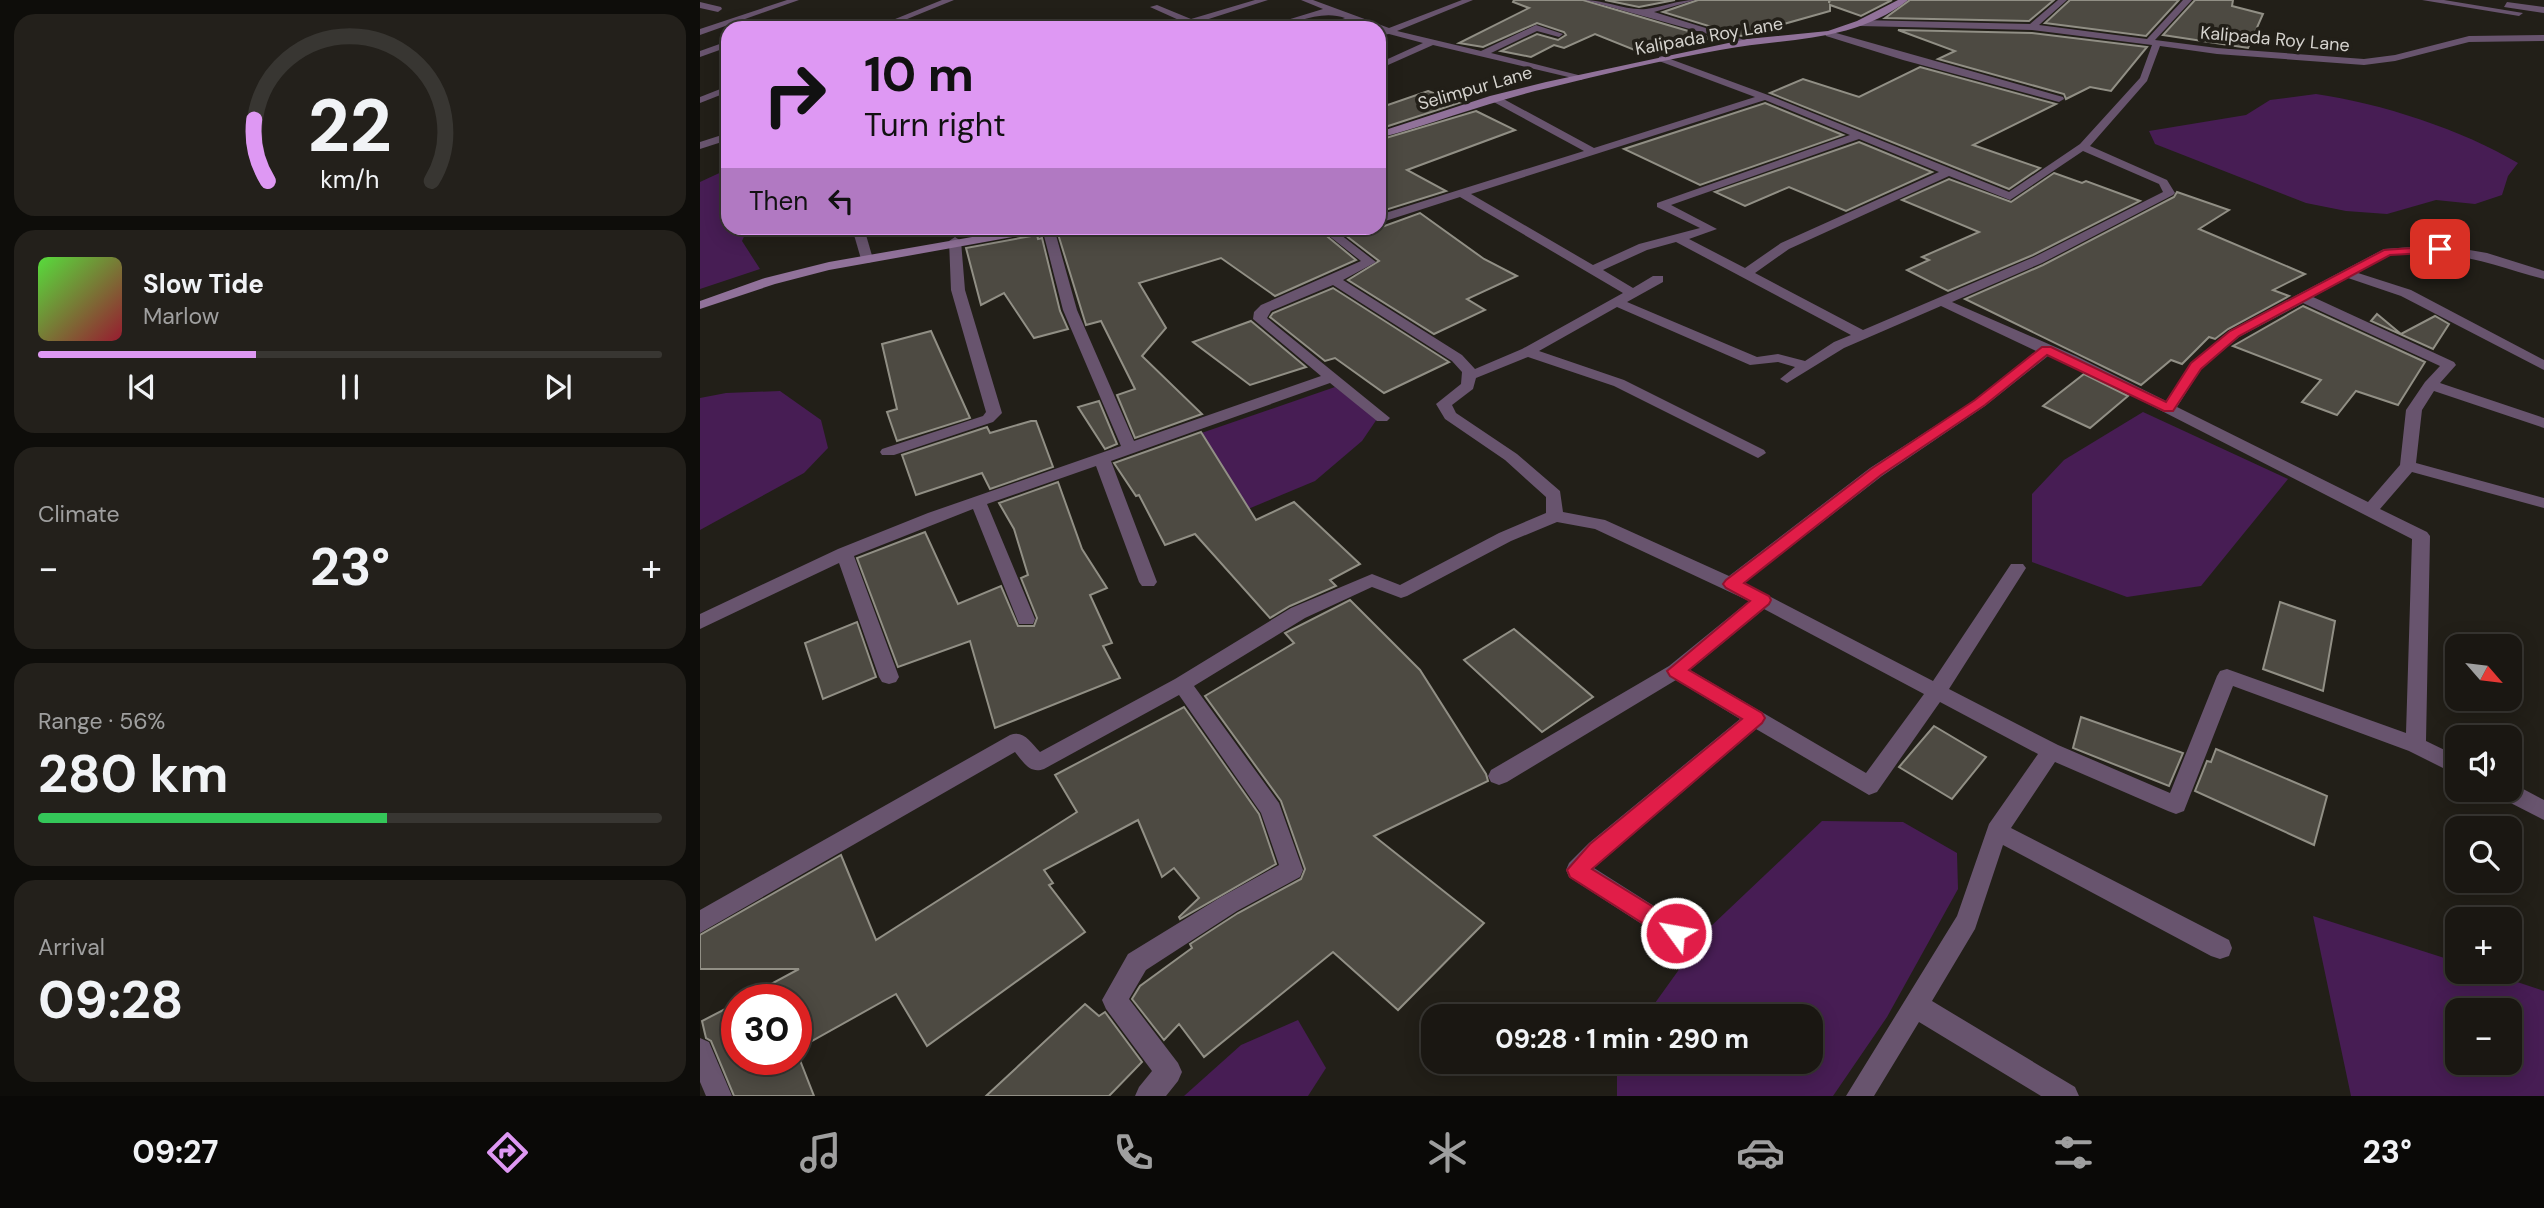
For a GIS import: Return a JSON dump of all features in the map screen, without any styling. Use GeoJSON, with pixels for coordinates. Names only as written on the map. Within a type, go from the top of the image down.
{"type":"FeatureCollection","features":[{"type":"Feature","properties":{"kind":"street"},"geometry":{"type":"LineString","coordinates":[[733,21],[795,0]]}},
{"type":"Feature","properties":{"kind":"street"},"geometry":{"type":"LineString","coordinates":[[895,21],[950,0]]}},
{"type":"Feature","properties":{"kind":"street"},"geometry":{"type":"LineString","coordinates":[[1193,21],[1264,0]]}},
{"type":"Feature","properties":{"kind":"street","name":"Kalipada Roy Lane"},"geometry":{"type":"LineString","coordinates":[[1305,0],[1330,5],[1358,21]]}},
{"type":"Feature","properties":{"kind":"street"},"geometry":{"type":"LineString","coordinates":[[1386,32],[1469,0]]}},
{"type":"Feature","properties":{"kind":"street"},"geometry":{"type":"LineString","coordinates":[[1589,0],[1645,12],[1748,42]]}},
{"type":"Feature","properties":{"kind":"street"},"geometry":{"type":"LineString","coordinates":[[1645,12],[1691,0]]}},
{"type":"Feature","properties":{"kind":"street"},"geometry":{"type":"LineString","coordinates":[[1860,23],[1904,0]]}},
{"type":"Feature","properties":{"kind":"street"},"geometry":{"type":"LineString","coordinates":[[2032,27],[2063,0]]}},
{"type":"Feature","properties":{"kind":"street"},"geometry":{"type":"LineString","coordinates":[[1662,59],[1765,97],[2010,197],[2082,147],[2144,79],[2153,43],[2188,0]]}},
{"type":"Feature","properties":{"kind":"street"},"geometry":{"type":"LineString","coordinates":[[2426,0],[2519,13],[2536,19]]}},
{"type":"Feature","properties":{"kind":"street"},"geometry":{"type":"LineString","coordinates":[[2473,0],[2544,9]]}},
{"type":"Feature","properties":{"kind":"street"},"geometry":{"type":"LineString","coordinates":[[2519,13],[2517,1],[2544,9]]}},
{"type":"Feature","properties":{"kind":"street"},"geometry":{"type":"LineString","coordinates":[[700,5],[718,9]]}},
{"type":"Feature","properties":{"kind":"street"},"geometry":{"type":"LineString","coordinates":[[1286,21],[1330,5]]}},
{"type":"Feature","properties":{"kind":"street"},"geometry":{"type":"LineString","coordinates":[[1154,7],[1188,21]]}},
{"type":"Feature","properties":{"kind":"street"},"geometry":{"type":"LineString","coordinates":[[1233,9],[1261,21]]}},
{"type":"Feature","properties":{"kind":"street"},"geometry":{"type":"LineString","coordinates":[[1343,21],[1352,18]]}},
{"type":"Feature","properties":{"kind":"street","name":"Kalipada Roy Lane"},"geometry":{"type":"LineString","coordinates":[[1386,33],[1581,77],[1748,42],[1829,34],[1860,23],[2032,27],[2274,57],[2364,62],[2395,58],[2469,39],[2544,38]]}},
{"type":"Feature","properties":{"kind":"street"},"geometry":{"type":"LineString","coordinates":[[700,32],[721,25]]}},
{"type":"Feature","properties":{"kind":"street"},"geometry":{"type":"LineString","coordinates":[[1480,55],[1536,27],[1559,34]]}},
{"type":"Feature","properties":{"kind":"street"},"geometry":{"type":"LineString","coordinates":[[1829,34],[1906,58],[2059,99]]}},
{"type":"Feature","properties":{"kind":"street"},"geometry":{"type":"LineString","coordinates":[[700,43],[721,45]]}},
{"type":"Feature","properties":{"kind":"street"},"geometry":{"type":"LineString","coordinates":[[1386,63],[1431,43]]}},
{"type":"Feature","properties":{"kind":"street"},"geometry":{"type":"LineString","coordinates":[[700,54],[721,48]]}},
{"type":"Feature","properties":{"kind":"street","name":"Selimpur Lane"},"geometry":{"type":"LineString","coordinates":[[1386,133],[1494,98],[1581,77]]}},
{"type":"Feature","properties":{"kind":"street"},"geometry":{"type":"LineString","coordinates":[[700,100],[721,92]]}},
{"type":"Feature","properties":{"kind":"street"},"geometry":{"type":"LineString","coordinates":[[1386,217],[1765,97]]}},
{"type":"Feature","properties":{"kind":"street"},"geometry":{"type":"LineString","coordinates":[[1494,98],[1594,152]]}},
{"type":"Feature","properties":{"kind":"street"},"geometry":{"type":"LineString","coordinates":[[1593,270],[1643,247],[1711,229],[1661,205],[1857,136]]}},
{"type":"Feature","properties":{"kind":"street"},"geometry":{"type":"LineString","coordinates":[[700,146],[721,138]]}},
{"type":"Feature","properties":{"kind":"street"},"geometry":{"type":"LineString","coordinates":[[1787,379],[1839,345],[2038,260],[2169,193],[2163,182],[2082,147]]}},
{"type":"Feature","properties":{"kind":"street"},"geometry":{"type":"LineString","coordinates":[[1745,274],[1785,246],[1948,172]]}},
{"type":"Feature","properties":{"kind":"street"},"geometry":{"type":"LineString","coordinates":[[1461,193],[1632,293]]}},
{"type":"Feature","properties":{"kind":"street"},"geometry":{"type":"LineString","coordinates":[[860,235],[867,259]]}},
{"type":"Feature","properties":{"kind":"street"},"geometry":{"type":"LineString","coordinates":[[700,305],[770,281],[995,235]]}},
{"type":"Feature","properties":{"kind":"street"},"geometry":{"type":"LineString","coordinates":[[1050,235],[1070,310],[1130,449]]}},
{"type":"Feature","properties":{"kind":"street"},"geometry":{"type":"LineString","coordinates":[[1335,235],[1370,262],[1266,308],[1260,316],[1382,418]]}},
{"type":"Feature","properties":{"kind":"street"},"geometry":{"type":"LineString","coordinates":[[1678,238],[1862,335]]}},
{"type":"Feature","properties":{"kind":"street"},"geometry":{"type":"LineString","coordinates":[[888,452],[988,419],[995,413],[958,290],[955,241]]}},
{"type":"Feature","properties":{"kind":"street"},"geometry":{"type":"LineString","coordinates":[[2169,408],[2196,366],[2234,334],[2388,252],[2440,249],[2487,257],[2544,275]]}},
{"type":"Feature","properties":{"kind":"street"},"geometry":{"type":"LineString","coordinates":[[2348,274],[2406,293],[2544,366]]}},
{"type":"Feature","properties":{"kind":"street"},"geometry":{"type":"LineString","coordinates":[[1469,376],[1527,352],[1658,279]]}},
{"type":"Feature","properties":{"kind":"street"},"geometry":{"type":"LineString","coordinates":[[1334,280],[1457,358],[1469,371],[1468,386],[1444,404],[1450,416],[1511,457],[1554,495],[1555,516]]}},
{"type":"Feature","properties":{"kind":"street"},"geometry":{"type":"LineString","coordinates":[[2303,298],[2449,365],[2430,385],[2414,410],[2408,466],[2370,510]]}},
{"type":"Feature","properties":{"kind":"street"},"geometry":{"type":"LineString","coordinates":[[1617,302],[1755,362],[1778,358],[1806,366]]}},
{"type":"Feature","properties":{"kind":"street"},"geometry":{"type":"LineString","coordinates":[[1942,302],[2169,408],[2421,536],[2416,745]]}},
{"type":"Feature","properties":{"kind":"street"},"geometry":{"type":"LineString","coordinates":[[1731,584],[1876,472],[1980,402],[2046,350]]}},
{"type":"Feature","properties":{"kind":"street"},"geometry":{"type":"LineString","coordinates":[[1527,352],[1619,383],[1758,453]]}},
{"type":"Feature","properties":{"kind":"street"},"geometry":{"type":"LineString","coordinates":[[700,622],[844,553],[978,502],[1334,377]]}},
{"type":"Feature","properties":{"kind":"street"},"geometry":{"type":"LineString","coordinates":[[2430,385],[2544,423]]}},
{"type":"Feature","properties":{"kind":"street"},"geometry":{"type":"LineString","coordinates":[[1102,458],[1148,582]]}},
{"type":"Feature","properties":{"kind":"street"},"geometry":{"type":"LineString","coordinates":[[2408,466],[2544,503]]}},
{"type":"Feature","properties":{"kind":"street"},"geometry":{"type":"LineString","coordinates":[[978,502],[1026,619]]}},
{"type":"Feature","properties":{"kind":"street"},"geometry":{"type":"LineString","coordinates":[[700,922],[1017,741],[1037,763],[1181,684],[1310,608],[1372,580],[1401,592],[1505,537],[1555,516],[1599,524],[1731,584],[2051,751],[2176,805],[2227,676],[2416,745],[2445,760]]}},
{"type":"Feature","properties":{"kind":"street"},"geometry":{"type":"LineString","coordinates":[[844,553],[890,677]]}},
{"type":"Feature","properties":{"kind":"street"},"geometry":{"type":"LineString","coordinates":[[1676,671],[1869,786],[1937,691],[2017,568]]}},
{"type":"Feature","properties":{"kind":"street"},"geometry":{"type":"LineString","coordinates":[[1499,776],[1676,671],[1763,600]]}},
{"type":"Feature","properties":{"kind":"street"},"geometry":{"type":"LineString","coordinates":[[1147,1096],[1169,1072],[1115,1000],[1137,962],[1228,904],[1292,870],[1271,809],[1181,684]]}},
{"type":"Feature","properties":{"kind":"street"},"geometry":{"type":"LineString","coordinates":[[1676,933],[1577,870],[1597,850],[1755,718]]}},
{"type":"Feature","properties":{"kind":"street"},"geometry":{"type":"LineString","coordinates":[[1859,1096],[1966,921],[1997,831],[2051,751]]}},
{"type":"Feature","properties":{"kind":"street"},"geometry":{"type":"LineString","coordinates":[[2522,799],[2544,811]]}},
{"type":"Feature","properties":{"kind":"street"},"geometry":{"type":"LineString","coordinates":[[1997,831],[2220,947]]}},
{"type":"Feature","properties":{"kind":"street"},"geometry":{"type":"LineString","coordinates":[[1916,1005],[2066,1096]]}},
{"type":"Feature","properties":{"kind":"street"},"geometry":{"type":"LineString","coordinates":[[700,1051],[719,1096]]}},
{"type":"Feature","properties":{"kind":"shaded area"},"geometry":{"type":"Polygon","coordinates":[[[2316,94],[2394,111],[2447,129],[2518,163],[2508,176],[2502,195],[2475,204],[2436,200],[2387,214],[2346,211],[2306,203],[2155,144],[2149,131],[2246,115],[2270,100],[2316,94]]]}},
{"type":"Feature","properties":{"kind":"shaded area"},"geometry":{"type":"Polygon","coordinates":[[[721,172],[721,235],[745,235],[742,241],[760,269],[700,289],[700,182],[721,172]]]}},
{"type":"Feature","properties":{"kind":"shaded area"},"geometry":{"type":"Polygon","coordinates":[[[1335,387],[1377,419],[1362,441],[1315,481],[1229,517],[1184,439],[1335,387]]]}},
{"type":"Feature","properties":{"kind":"shaded area"},"geometry":{"type":"Polygon","coordinates":[[[780,391],[821,420],[828,448],[804,473],[700,530],[700,398],[726,393],[780,391]]]}},
{"type":"Feature","properties":{"kind":"shaded area"},"geometry":{"type":"Polygon","coordinates":[[[2143,412],[2288,479],[2201,586],[2127,597],[2032,562],[2032,494],[2064,460],[2143,412]]]}},
{"type":"Feature","properties":{"kind":"shaded area"},"geometry":{"type":"Polygon","coordinates":[[[1822,821],[1903,822],[1957,853],[1958,889],[1887,1017],[1833,1096],[1617,1096],[1617,1074],[1823,1074],[1823,1004],[1654,1004],[1708,929],[1822,821]]]}},
{"type":"Feature","properties":{"kind":"shaded area"},"geometry":{"type":"Polygon","coordinates":[[[2313,916],[2445,958],[2445,984],[2522,984],[2544,991],[2544,1096],[2351,1096],[2313,916]]]}},
{"type":"Feature","properties":{"kind":"shaded area"},"geometry":{"type":"Polygon","coordinates":[[[1298,1020],[1326,1068],[1308,1096],[1184,1096],[1241,1045],[1298,1020]]]}},
{"type":"Feature","properties":{"kind":"building"},"geometry":{"type":"Polygon","coordinates":[[[1583,0],[1712,38],[1647,55],[1595,34],[1564,48],[1554,45],[1531,57],[1501,51],[1537,34],[1558,40],[1566,35],[1537,23],[1483,47],[1459,43],[1529,8],[1513,2],[1583,0]]]}},
{"type":"Feature","properties":{"kind":"building"},"geometry":{"type":"Polygon","coordinates":[[[1605,0],[1675,0],[1639,7],[1605,0]]]}},
{"type":"Feature","properties":{"kind":"building"},"geometry":{"type":"Polygon","coordinates":[[[1698,0],[1829,0],[1829,3],[1830,0],[1892,0],[1861,16],[1830,5],[1830,11],[1741,36],[1663,12],[1698,0]]]}},
{"type":"Feature","properties":{"kind":"building"},"geometry":{"type":"Polygon","coordinates":[[[1910,0],[2054,0],[2029,21],[1885,18],[1910,0]]]}},
{"type":"Feature","properties":{"kind":"building"},"geometry":{"type":"Polygon","coordinates":[[[2070,0],[2179,0],[2146,36],[2045,23],[2070,0]]]}},
{"type":"Feature","properties":{"kind":"building"},"geometry":{"type":"Polygon","coordinates":[[[2195,0],[2233,0],[2232,6],[2263,14],[2248,48],[2163,35],[2195,0]]]}},
{"type":"Feature","properties":{"kind":"building"},"geometry":{"type":"Polygon","coordinates":[[[1898,30],[2032,33],[2147,47],[2111,91],[2090,87],[2066,99],[2064,94],[1938,59],[1955,51],[1898,30]]]}},
{"type":"Feature","properties":{"kind":"building"},"geometry":{"type":"Polygon","coordinates":[[[1920,67],[2056,104],[1973,145],[2040,168],[2009,189],[1770,93],[1803,79],[1859,97],[1920,67]]]}},
{"type":"Feature","properties":{"kind":"building"},"geometry":{"type":"Polygon","coordinates":[[[1428,91],[1459,103],[1386,127],[1386,106],[1428,91]]]}},
{"type":"Feature","properties":{"kind":"building"},"geometry":{"type":"Polygon","coordinates":[[[1765,103],[1843,135],[1700,185],[1624,149],[1765,103]]]}},
{"type":"Feature","properties":{"kind":"building"},"geometry":{"type":"Polygon","coordinates":[[[1476,111],[1515,130],[1407,170],[1446,191],[1386,210],[1386,138],[1476,111]]]}},
{"type":"Feature","properties":{"kind":"building"},"geometry":{"type":"Polygon","coordinates":[[[1859,142],[1932,172],[1846,211],[1789,187],[1745,206],[1715,192],[1859,142]]]}},
{"type":"Feature","properties":{"kind":"building"},"geometry":{"type":"Polygon","coordinates":[[[2054,173],[2082,183],[2086,181],[2140,201],[2033,255],[1948,291],[1907,270],[1929,260],[1922,257],[1979,232],[1902,200],[1949,179],[2011,202],[2054,173]]]}},
{"type":"Feature","properties":{"kind":"building"},"geometry":{"type":"Polygon","coordinates":[[[2177,192],[2229,210],[2199,229],[2305,274],[2273,290],[2289,296],[2228,329],[2215,339],[2209,337],[2182,364],[2171,360],[2141,385],[1965,299],[2043,265],[2174,197],[2177,192]]]}},
{"type":"Feature","properties":{"kind":"building"},"geometry":{"type":"Polygon","coordinates":[[[1420,213],[1484,259],[1517,276],[1467,299],[1485,310],[1434,334],[1348,280],[1379,261],[1345,235],[1386,235],[1386,225],[1420,213]]]}},
{"type":"Feature","properties":{"kind":"building"},"geometry":{"type":"Polygon","coordinates":[[[1037,235],[1038,239],[1042,238],[1060,311],[1068,329],[1034,338],[1004,293],[981,305],[966,248],[1037,235]]]}},
{"type":"Feature","properties":{"kind":"building"},"geometry":{"type":"Polygon","coordinates":[[[1058,235],[1326,235],[1356,260],[1275,296],[1221,258],[1139,283],[1166,328],[1142,356],[1202,414],[1135,438],[1117,395],[1135,389],[1101,321],[1086,325],[1058,235]]]}},
{"type":"Feature","properties":{"kind":"building"},"geometry":{"type":"Polygon","coordinates":[[[1333,288],[1449,362],[1384,393],[1335,358],[1325,361],[1270,317],[1273,313],[1333,288]]]}},
{"type":"Feature","properties":{"kind":"building"},"geometry":{"type":"Polygon","coordinates":[[[2303,306],[2425,362],[2398,405],[2356,391],[2337,415],[2302,402],[2321,380],[2233,346],[2303,306]]]}},
{"type":"Feature","properties":{"kind":"building"},"geometry":{"type":"Polygon","coordinates":[[[2377,314],[2401,334],[2435,316],[2449,324],[2433,349],[2371,321],[2377,314]]]}},
{"type":"Feature","properties":{"kind":"building"},"geometry":{"type":"Polygon","coordinates":[[[1251,321],[1306,367],[1250,385],[1193,342],[1251,321]]]}},
{"type":"Feature","properties":{"kind":"building"},"geometry":{"type":"Polygon","coordinates":[[[931,331],[970,418],[897,441],[887,412],[897,409],[882,344],[931,331]]]}},
{"type":"Feature","properties":{"kind":"building"},"geometry":{"type":"Polygon","coordinates":[[[2084,374],[2128,396],[2090,428],[2043,406],[2084,374]]]}},
{"type":"Feature","properties":{"kind":"building"},"geometry":{"type":"Polygon","coordinates":[[[1099,401],[1117,444],[1105,449],[1078,407],[1099,401]]]}},
{"type":"Feature","properties":{"kind":"building"},"geometry":{"type":"Polygon","coordinates":[[[1036,421],[1053,467],[990,489],[982,473],[916,495],[902,455],[987,427],[990,433],[1036,421]]]}},
{"type":"Feature","properties":{"kind":"building"},"geometry":{"type":"Polygon","coordinates":[[[1201,432],[1256,520],[1294,502],[1360,564],[1330,580],[1336,586],[1270,618],[1195,534],[1165,545],[1139,495],[1136,496],[1114,463],[1201,432]]]}},
{"type":"Feature","properties":{"kind":"building"},"geometry":{"type":"Polygon","coordinates":[[[1058,482],[1082,549],[1107,588],[1090,595],[1112,643],[1103,646],[1120,678],[995,728],[970,641],[898,667],[857,558],[925,532],[958,604],[1001,586],[1018,626],[1034,626],[1037,618],[1021,578],[1028,575],[1014,529],[999,503],[1058,482]]]}},
{"type":"Feature","properties":{"kind":"building"},"geometry":{"type":"Polygon","coordinates":[[[1350,600],[1420,670],[1488,781],[1374,836],[1484,923],[1398,1010],[1333,952],[1204,1057],[1179,1024],[1164,1040],[1132,999],[1140,986],[1192,948],[1190,944],[1238,913],[1301,879],[1305,869],[1281,801],[1205,696],[1294,643],[1285,633],[1350,600]]]}},
{"type":"Feature","properties":{"kind":"building"},"geometry":{"type":"Polygon","coordinates":[[[2280,602],[2335,621],[2323,691],[2263,669],[2280,602]]]}},
{"type":"Feature","properties":{"kind":"building"},"geometry":{"type":"Polygon","coordinates":[[[857,622],[876,677],[823,699],[805,643],[857,622]]]}},
{"type":"Feature","properties":{"kind":"building"},"geometry":{"type":"Polygon","coordinates":[[[1514,629],[1593,697],[1542,732],[1464,660],[1514,629]]]}},
{"type":"Feature","properties":{"kind":"building"},"geometry":{"type":"Polygon","coordinates":[[[1184,707],[1259,814],[1276,864],[1180,919],[1199,898],[1174,868],[1162,877],[1138,820],[1044,870],[1053,883],[1049,885],[1085,932],[927,1046],[896,994],[812,1041],[812,984],[771,984],[799,969],[700,969],[700,935],[841,855],[876,940],[1077,812],[1055,775],[1184,707]]]}},
{"type":"Feature","properties":{"kind":"building"},"geometry":{"type":"Polygon","coordinates":[[[2081,717],[2183,753],[2169,786],[2073,748],[2081,717]]]}},
{"type":"Feature","properties":{"kind":"building"},"geometry":{"type":"Polygon","coordinates":[[[1934,726],[1986,757],[1952,799],[1899,767],[1934,726]]]}},
{"type":"Feature","properties":{"kind":"building"},"geometry":{"type":"Polygon","coordinates":[[[2216,749],[2327,796],[2314,845],[2195,791],[2207,761],[2211,762],[2216,749]]]}},
{"type":"Feature","properties":{"kind":"building"},"geometry":{"type":"Polygon","coordinates":[[[1085,1004],[1099,1016],[1105,1012],[1142,1062],[1109,1096],[986,1096],[1085,1004]]]}},
{"type":"Feature","properties":{"kind":"building"},"geometry":{"type":"Polygon","coordinates":[[[721,1011],[721,1065],[711,1041],[706,1038],[702,1021],[721,1011]]]}},
{"type":"Feature","properties":{"kind":"building"},"geometry":{"type":"Polygon","coordinates":[[[725,1075],[806,1075],[814,1096],[734,1096],[725,1075]]]}},
{"type":"Feature","properties":{"kind":"route"},"geometry":{"type":"LineString","coordinates":[[1676,933],[1577,870],[1597,850],[1755,718],[1676,671],[1763,600],[1731,584],[1876,472],[1980,402],[2046,350],[2071,359],[2169,408],[2196,366],[2234,334],[2388,252],[2440,249]]}}]}
